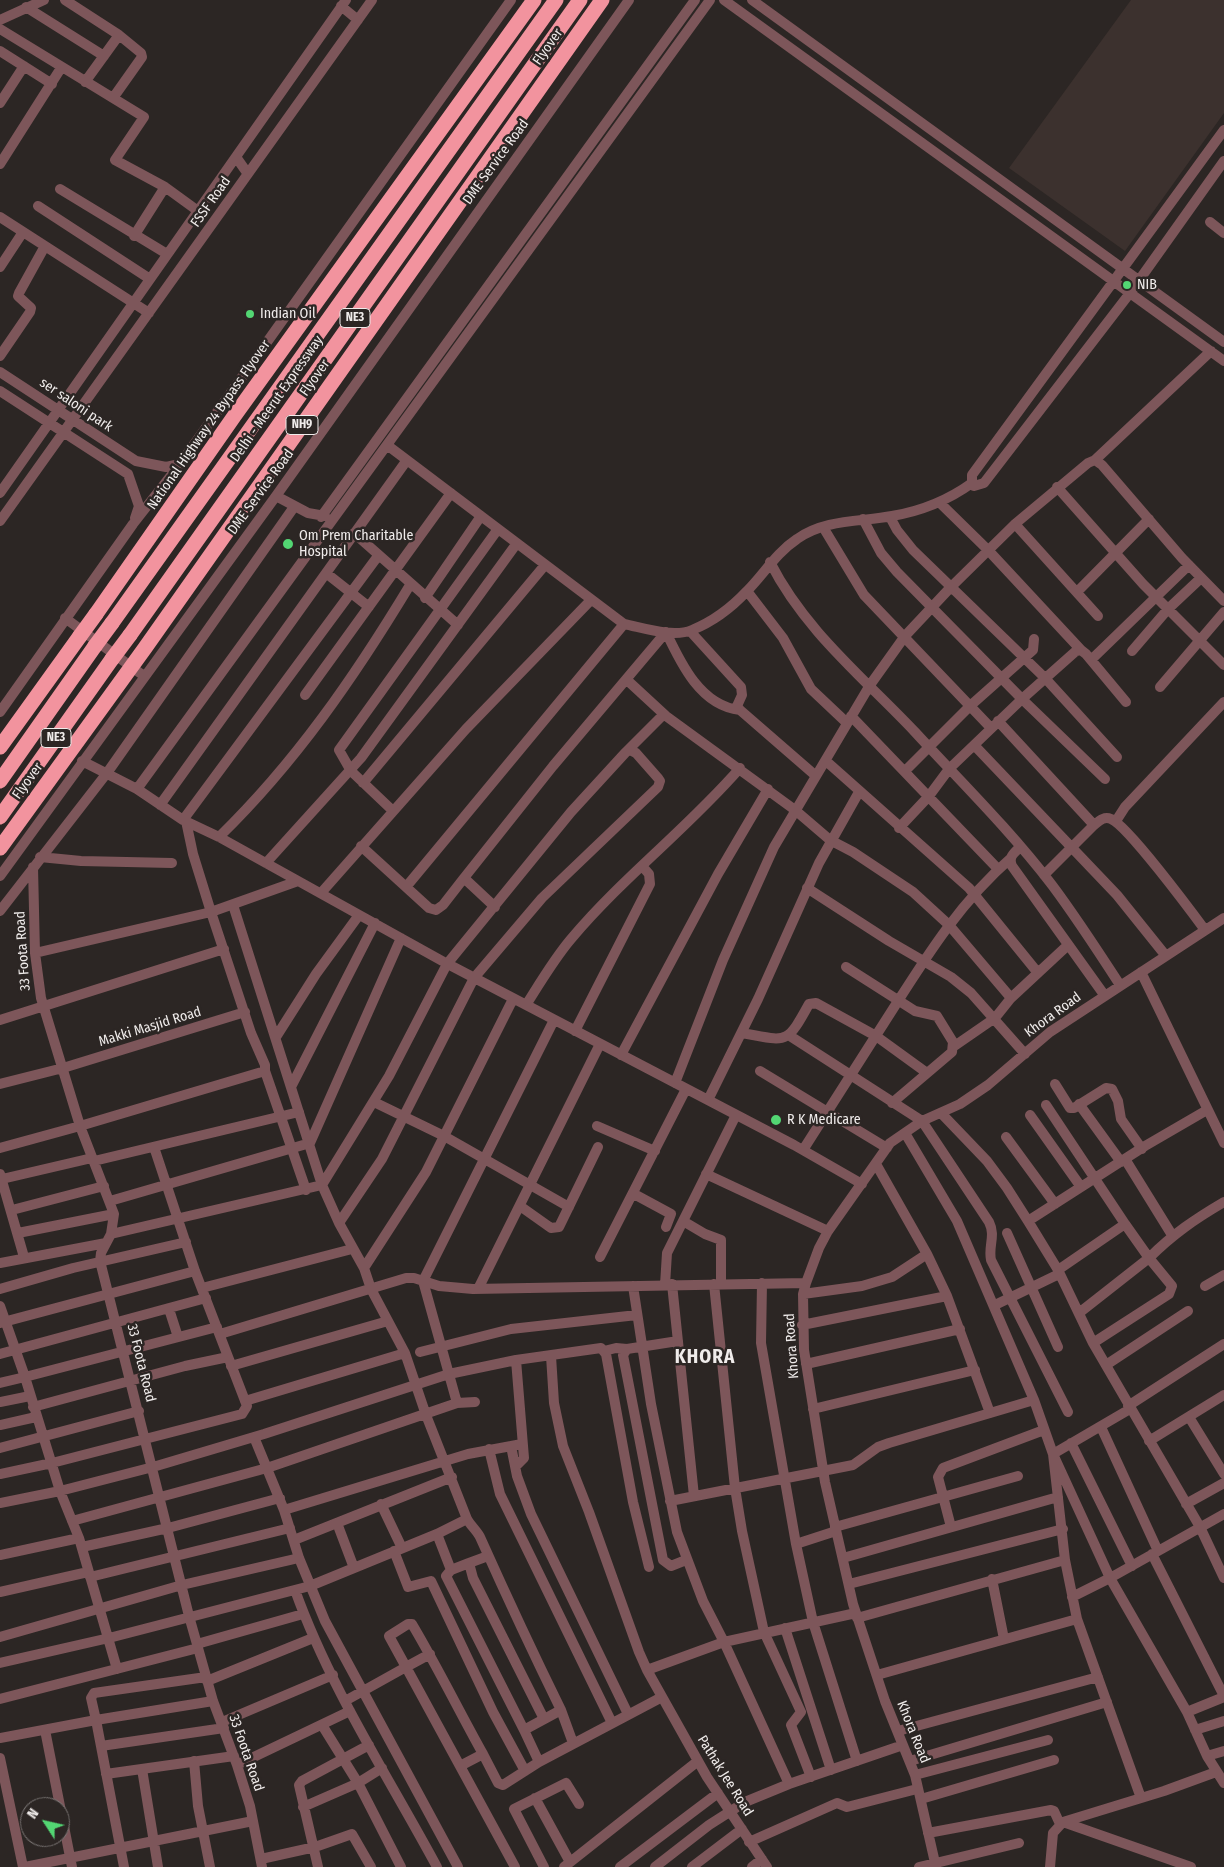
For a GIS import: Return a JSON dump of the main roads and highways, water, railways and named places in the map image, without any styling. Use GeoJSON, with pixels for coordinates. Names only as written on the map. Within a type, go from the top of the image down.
{"type":"FeatureCollection","features":[{"type":"Feature","properties":{"kind":"highway","name":"National Highway 24 Bypass Flyover"},"geometry":{"type":"LineString","coordinates":[[0,747],[534,0]]}},
{"type":"Feature","properties":{"kind":"highway","name":"Delhi - Meerut Expressway"},"geometry":{"type":"LineString","coordinates":[[0,781],[556,0]]}},
{"type":"Feature","properties":{"kind":"highway","name":"Delhi - Meerut Expressway"},"geometry":{"type":"LineString","coordinates":[[0,817],[580,0]]}},
{"type":"Feature","properties":{"kind":"highway","name":"Flyover"},"geometry":{"type":"LineString","coordinates":[[0,848],[145,648],[602,0]]}},
{"type":"Feature","properties":{"kind":"place","name":"NIB"},"geometry":{"type":"Point","coordinates":[1127,285]}},
{"type":"Feature","properties":{"kind":"place","name":"Indian Oil"},"geometry":{"type":"Point","coordinates":[250,314]}},
{"type":"Feature","properties":{"kind":"place","name":"Om Prem Charitable Hospital"},"geometry":{"type":"Point","coordinates":[288,544]}},
{"type":"Feature","properties":{"kind":"place","name":"R K Medicare"},"geometry":{"type":"Point","coordinates":[776,1120]}},
{"type":"Feature","properties":{"kind":"district","name":"KHORA"},"geometry":{"type":"Point","coordinates":[705,1358]}}]}
